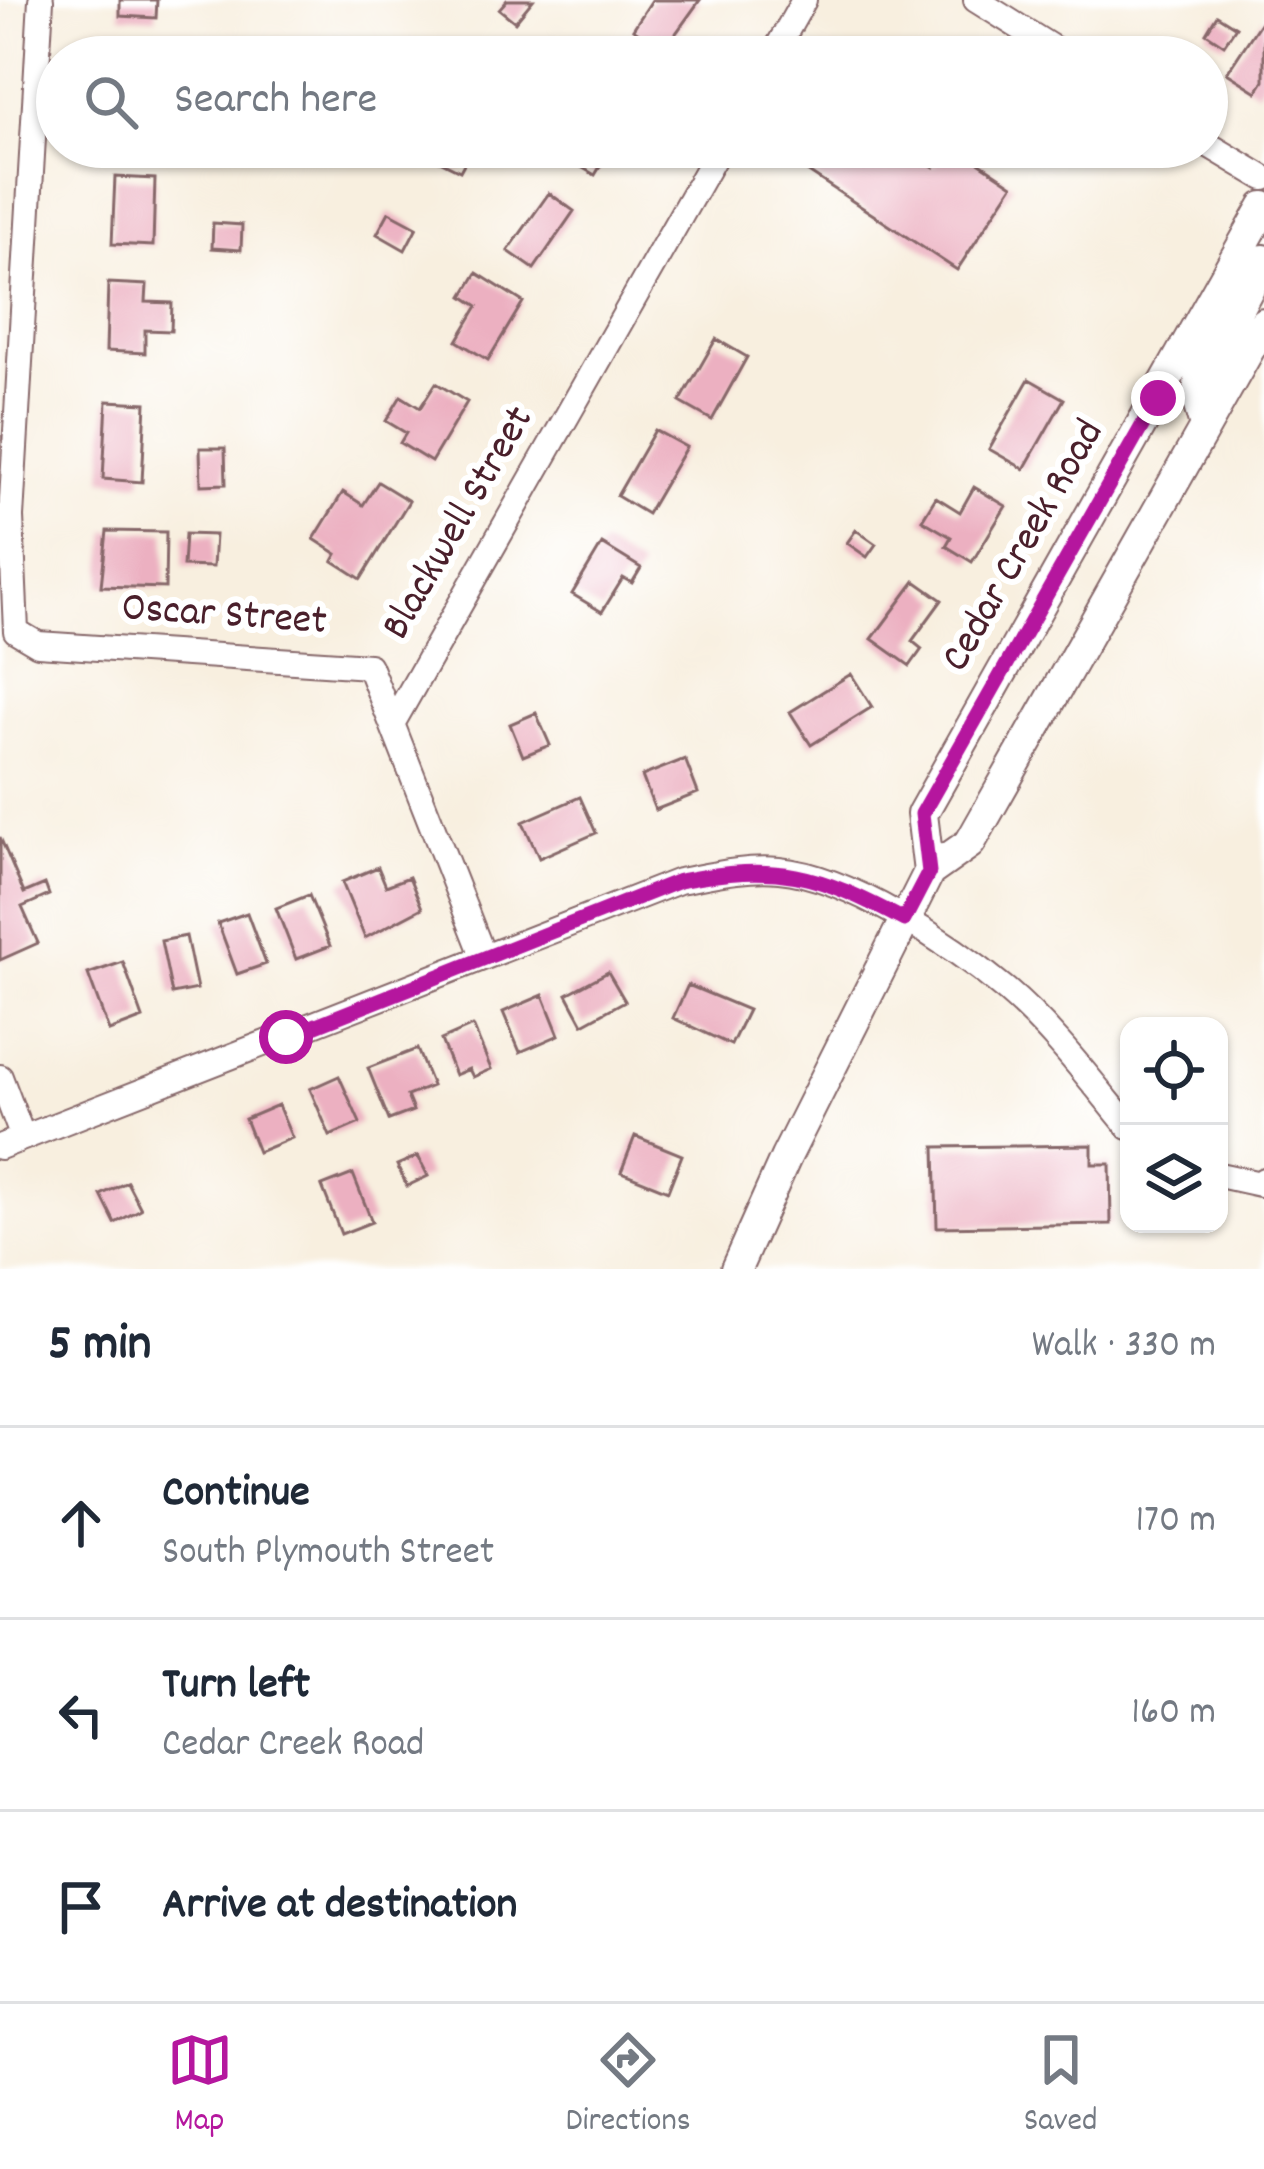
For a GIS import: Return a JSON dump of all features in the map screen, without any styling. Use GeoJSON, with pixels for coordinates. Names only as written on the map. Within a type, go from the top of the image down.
{"type":"FeatureCollection","features":[{"type":"Feature","properties":{"kind":"main road","name":"Cedar Creek Road"},"geometry":{"type":"LineString","coordinates":[[929,872],[922,814],[1264,207]]}},
{"type":"Feature","properties":{"kind":"main road"},"geometry":{"type":"LineString","coordinates":[[1205,426],[1197,399],[1200,378],[1264,260]]}},
{"type":"Feature","properties":{"kind":"main road"},"geometry":{"type":"LineString","coordinates":[[736,1269],[929,872],[970,843],[1264,323]]}},
{"type":"Feature","properties":{"kind":"street","name":"Oscar Street"},"geometry":{"type":"LineString","coordinates":[[38,36],[40,0]]}},
{"type":"Feature","properties":{"kind":"street"},"geometry":{"type":"LineString","coordinates":[[784,36],[804,0]]}},
{"type":"Feature","properties":{"kind":"street"},"geometry":{"type":"LineString","coordinates":[[976,0],[1033,36]]}},
{"type":"Feature","properties":{"kind":"street","name":"Oscar Street"},"geometry":{"type":"LineString","coordinates":[[36,71],[11,517],[16,631],[38,644],[369,666],[392,724]]}},
{"type":"Feature","properties":{"kind":"street"},"geometry":{"type":"LineString","coordinates":[[1228,157],[1264,178]]}},
{"type":"Feature","properties":{"kind":"street","name":"Blackwell Street"},"geometry":{"type":"LineString","coordinates":[[392,724],[708,168]]}},
{"type":"Feature","properties":{"kind":"street"},"geometry":{"type":"LineString","coordinates":[[392,724],[483,955]]}},
{"type":"Feature","properties":{"kind":"street"},"geometry":{"type":"LineString","coordinates":[[0,1077],[11,1143],[679,881],[731,871],[783,870],[850,892],[904,920],[1005,989],[1127,1125]]}},
{"type":"Feature","properties":{"kind":"street"},"geometry":{"type":"LineString","coordinates":[[1228,1178],[1263,1188]]}},
{"type":"Feature","properties":{"kind":"building"},"geometry":{"type":"Polygon","coordinates":[[[120,0],[157,0],[156,18],[120,16],[120,0]]]}},
{"type":"Feature","properties":{"kind":"building"},"geometry":{"type":"Polygon","coordinates":[[[507,0],[533,0],[515,22],[499,9],[507,0]]]}},
{"type":"Feature","properties":{"kind":"building"},"geometry":{"type":"Polygon","coordinates":[[[652,0],[700,0],[674,36],[643,36],[633,29],[652,0]]]}},
{"type":"Feature","properties":{"kind":"building"},"geometry":{"type":"Polygon","coordinates":[[[1217,15],[1236,27],[1228,39],[1206,33],[1217,15]]]}},
{"type":"Feature","properties":{"kind":"building"},"geometry":{"type":"Polygon","coordinates":[[[1264,17],[1264,81],[1257,92],[1228,71],[1264,17]]]}},
{"type":"Feature","properties":{"kind":"building"},"geometry":{"type":"Polygon","coordinates":[[[802,168],[988,168],[1013,185],[957,270],[802,168]]]}},
{"type":"Feature","properties":{"kind":"building"},"geometry":{"type":"Polygon","coordinates":[[[115,177],[155,179],[153,246],[112,244],[115,177]]]}},
{"type":"Feature","properties":{"kind":"building"},"geometry":{"type":"Polygon","coordinates":[[[549,193],[574,211],[534,269],[508,251],[549,193]]]}},
{"type":"Feature","properties":{"kind":"building"},"geometry":{"type":"Polygon","coordinates":[[[389,212],[417,227],[405,250],[377,234],[389,212]]]}},
{"type":"Feature","properties":{"kind":"building"},"geometry":{"type":"Polygon","coordinates":[[[213,223],[242,225],[241,250],[212,248],[213,223]]]}},
{"type":"Feature","properties":{"kind":"building"},"geometry":{"type":"Polygon","coordinates":[[[477,273],[523,302],[488,360],[457,341],[478,306],[463,296],[477,273]]]}},
{"type":"Feature","properties":{"kind":"building"},"geometry":{"type":"Polygon","coordinates":[[[108,283],[147,285],[146,302],[172,303],[171,331],[145,330],[145,353],[106,351],[108,283]]]}},
{"type":"Feature","properties":{"kind":"building"},"geometry":{"type":"Polygon","coordinates":[[[716,339],[747,357],[712,420],[680,402],[716,339]]]}},
{"type":"Feature","properties":{"kind":"building"},"geometry":{"type":"Polygon","coordinates":[[[1029,379],[1064,399],[1024,469],[989,449],[1029,379]]]}},
{"type":"Feature","properties":{"kind":"building"},"geometry":{"type":"Polygon","coordinates":[[[436,383],[467,402],[431,462],[400,443],[406,433],[386,421],[401,396],[420,408],[436,383]]]}},
{"type":"Feature","properties":{"kind":"building"},"geometry":{"type":"Polygon","coordinates":[[[107,401],[146,403],[142,482],[103,479],[107,401]]]}},
{"type":"Feature","properties":{"kind":"building"},"geometry":{"type":"Polygon","coordinates":[[[655,430],[686,447],[647,514],[617,496],[655,430]]]}},
{"type":"Feature","properties":{"kind":"building"},"geometry":{"type":"Polygon","coordinates":[[[200,448],[225,448],[226,484],[201,485],[200,448]]]}},
{"type":"Feature","properties":{"kind":"building"},"geometry":{"type":"Polygon","coordinates":[[[378,482],[409,501],[361,579],[333,561],[337,554],[314,539],[343,492],[363,505],[378,482]]]}},
{"type":"Feature","properties":{"kind":"building"},"geometry":{"type":"Polygon","coordinates":[[[974,487],[1006,506],[972,562],[946,546],[951,537],[922,520],[936,497],[960,512],[974,487]]]}},
{"type":"Feature","properties":{"kind":"building"},"geometry":{"type":"Polygon","coordinates":[[[856,530],[876,544],[867,557],[847,543],[856,530]]]}},
{"type":"Feature","properties":{"kind":"building"},"geometry":{"type":"Polygon","coordinates":[[[107,531],[166,532],[165,588],[101,586],[107,531]]]}},
{"type":"Feature","properties":{"kind":"building"},"geometry":{"type":"Polygon","coordinates":[[[185,534],[215,535],[213,567],[183,566],[185,534]]]}},
{"type":"Feature","properties":{"kind":"building"},"geometry":{"type":"Polygon","coordinates":[[[602,544],[641,568],[632,583],[623,578],[602,612],[572,594],[602,544]]]}},
{"type":"Feature","properties":{"kind":"building"},"geometry":{"type":"Polygon","coordinates":[[[915,581],[942,600],[912,641],[922,649],[910,666],[872,639],[915,581]]]}},
{"type":"Feature","properties":{"kind":"building"},"geometry":{"type":"Polygon","coordinates":[[[851,674],[872,707],[811,745],[790,712],[851,674]]]}},
{"type":"Feature","properties":{"kind":"building"},"geometry":{"type":"Polygon","coordinates":[[[536,713],[550,745],[523,756],[510,724],[536,713]]]}},
{"type":"Feature","properties":{"kind":"building"},"geometry":{"type":"Polygon","coordinates":[[[685,759],[698,793],[655,810],[642,776],[685,759]]]}},
{"type":"Feature","properties":{"kind":"building"},"geometry":{"type":"Polygon","coordinates":[[[580,797],[596,833],[539,858],[523,822],[580,797]]]}},
{"type":"Feature","properties":{"kind":"building"},"geometry":{"type":"Polygon","coordinates":[[[0,837],[24,893],[45,884],[49,895],[22,907],[38,943],[0,960],[0,837]]]}},
{"type":"Feature","properties":{"kind":"building"},"geometry":{"type":"Polygon","coordinates":[[[378,867],[386,886],[409,877],[422,908],[365,938],[342,882],[378,867]]]}},
{"type":"Feature","properties":{"kind":"building"},"geometry":{"type":"Polygon","coordinates":[[[309,895],[330,946],[296,959],[276,908],[309,895]]]}},
{"type":"Feature","properties":{"kind":"building"},"geometry":{"type":"Polygon","coordinates":[[[247,913],[266,964],[237,974],[218,923],[247,913]]]}},
{"type":"Feature","properties":{"kind":"building"},"geometry":{"type":"Polygon","coordinates":[[[186,936],[197,989],[172,994],[161,941],[186,936]]]}},
{"type":"Feature","properties":{"kind":"building"},"geometry":{"type":"Polygon","coordinates":[[[123,962],[143,1018],[109,1031],[88,974],[123,962]]]}},
{"type":"Feature","properties":{"kind":"building"},"geometry":{"type":"Polygon","coordinates":[[[608,972],[625,1001],[583,1024],[567,994],[608,972]]]}},
{"type":"Feature","properties":{"kind":"building"},"geometry":{"type":"Polygon","coordinates":[[[688,985],[748,1010],[731,1045],[673,1018],[688,985]]]}},
{"type":"Feature","properties":{"kind":"building"},"geometry":{"type":"Polygon","coordinates":[[[543,995],[559,1035],[520,1052],[503,1012],[543,995]]]}},
{"type":"Feature","properties":{"kind":"building"},"geometry":{"type":"Polygon","coordinates":[[[473,1026],[491,1069],[473,1077],[469,1069],[455,1075],[441,1040],[473,1026]]]}},
{"type":"Feature","properties":{"kind":"building"},"geometry":{"type":"Polygon","coordinates":[[[417,1049],[432,1086],[407,1096],[413,1111],[389,1120],[368,1068],[417,1049]]]}},
{"type":"Feature","properties":{"kind":"building"},"geometry":{"type":"Polygon","coordinates":[[[339,1076],[360,1123],[330,1136],[310,1089],[339,1076]]]}},
{"type":"Feature","properties":{"kind":"building"},"geometry":{"type":"Polygon","coordinates":[[[278,1105],[292,1138],[258,1152],[245,1119],[278,1105]]]}},
{"type":"Feature","properties":{"kind":"building"},"geometry":{"type":"Polygon","coordinates":[[[635,1136],[682,1155],[668,1191],[621,1172],[635,1136]]]}},
{"type":"Feature","properties":{"kind":"building"},"geometry":{"type":"Polygon","coordinates":[[[1092,1145],[1092,1164],[1110,1164],[1111,1224],[937,1227],[935,1147],[1092,1145]]]}},
{"type":"Feature","properties":{"kind":"building"},"geometry":{"type":"Polygon","coordinates":[[[418,1156],[428,1176],[407,1186],[397,1165],[418,1156]]]}},
{"type":"Feature","properties":{"kind":"building"},"geometry":{"type":"Polygon","coordinates":[[[353,1174],[372,1222],[341,1234],[322,1186],[353,1174]]]}},
{"type":"Feature","properties":{"kind":"building"},"geometry":{"type":"Polygon","coordinates":[[[127,1182],[141,1209],[115,1223],[101,1195],[127,1182]]]}},
{"type":"Feature","properties":{"kind":"route"},"geometry":{"type":"LineString","coordinates":[[286,1037],[679,881],[731,871],[783,870],[850,892],[904,920],[929,872],[922,814],[1158,398]]}}]}
